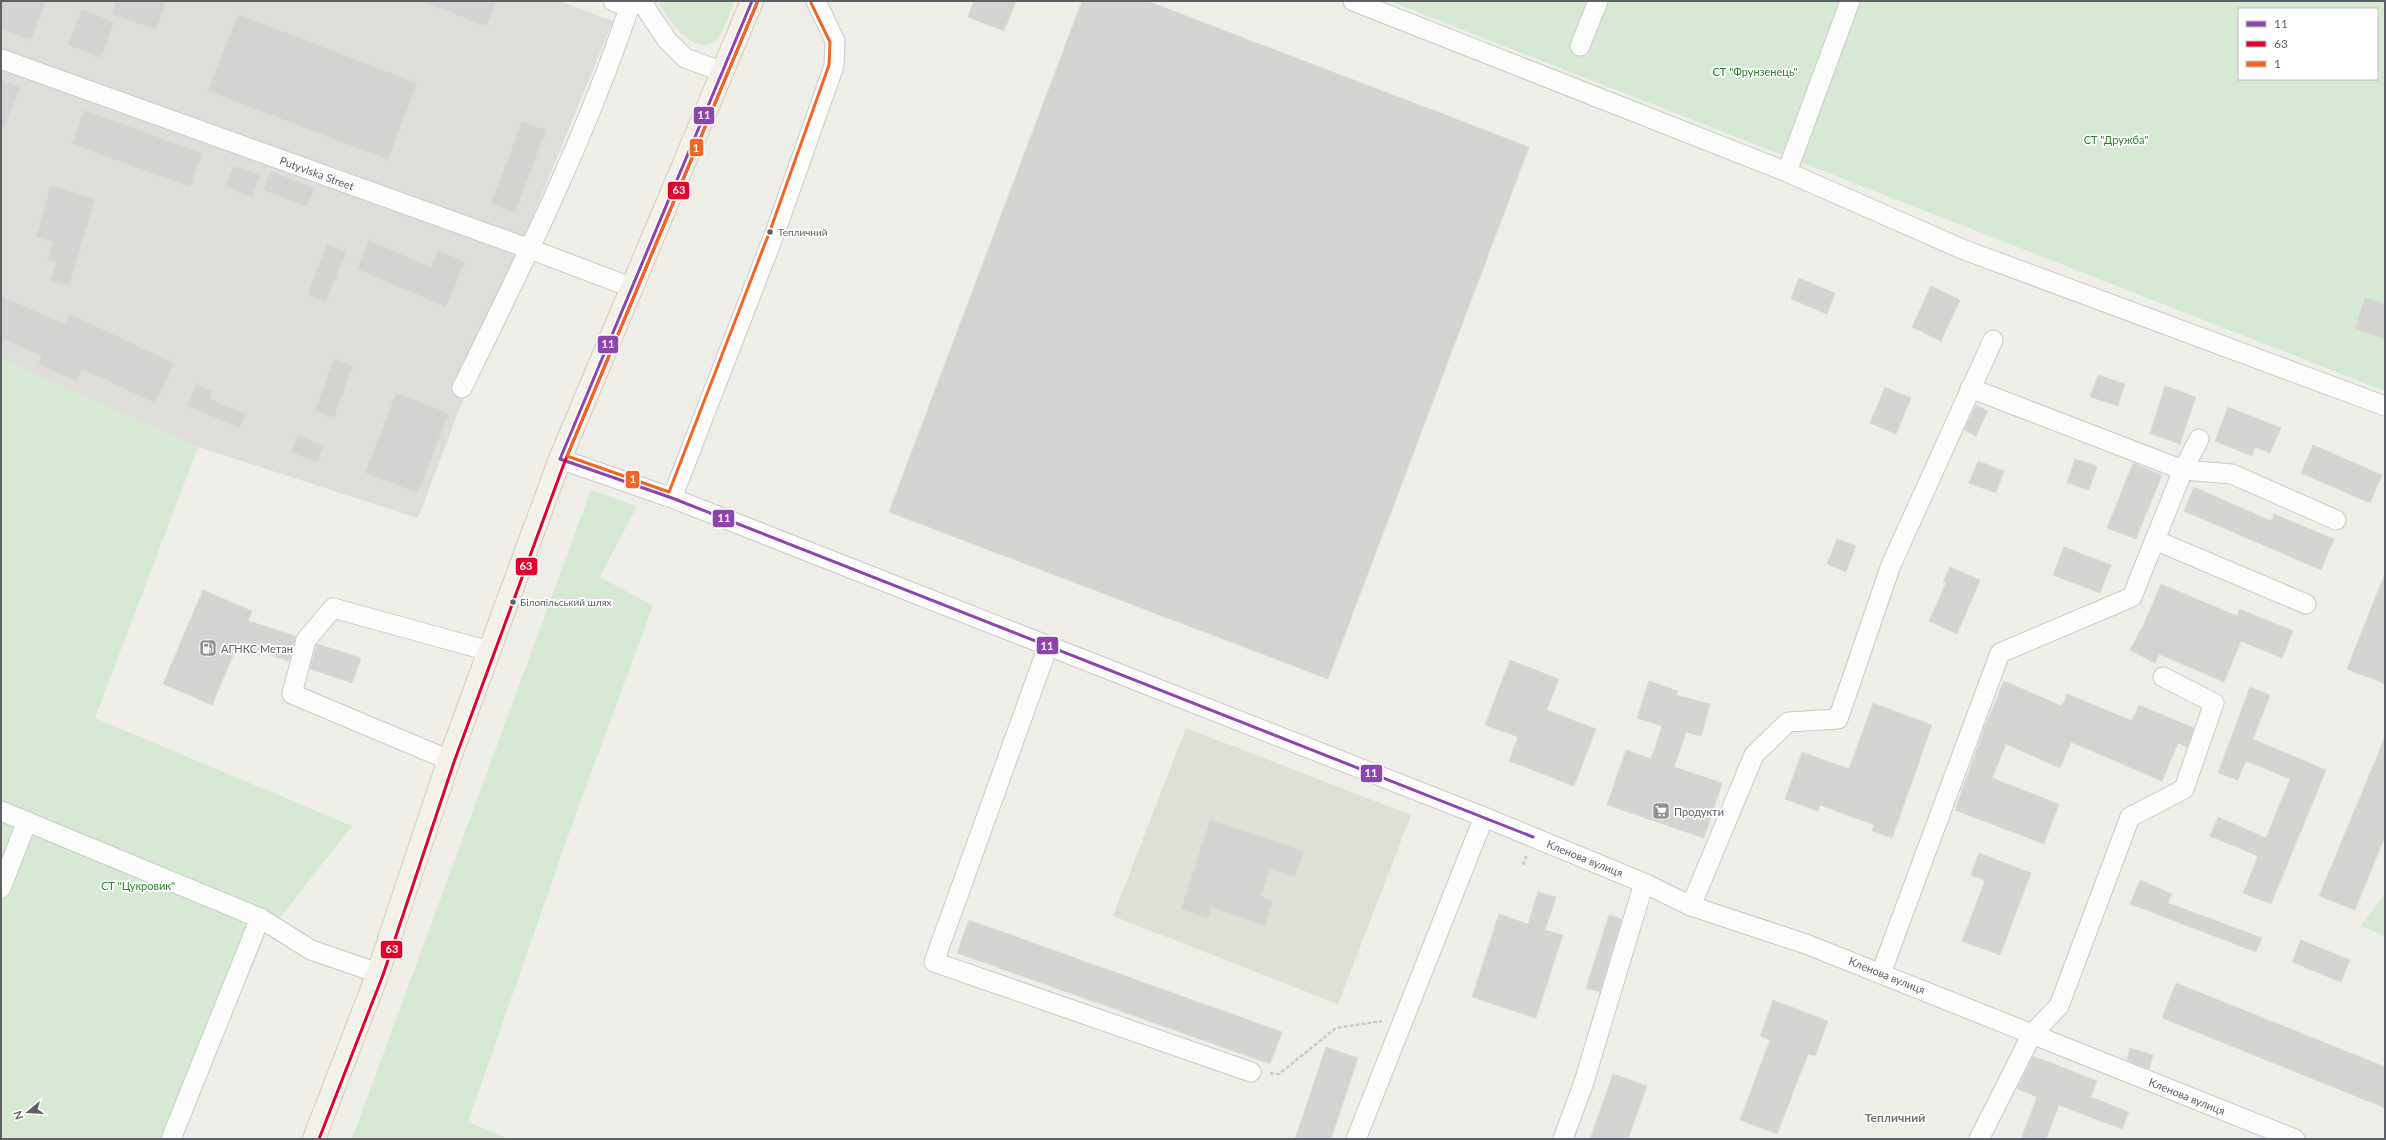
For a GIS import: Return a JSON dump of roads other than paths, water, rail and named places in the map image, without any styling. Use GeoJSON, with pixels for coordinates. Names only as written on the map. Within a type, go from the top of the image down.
{"type":"FeatureCollection","features":[{"type":"Feature","properties":{"kind":"main road"},"geometry":{"type":"LineString","coordinates":[[314,1139],[378,973],[449,760],[560,458],[633,288],[752,1]]}},
{"type":"Feature","properties":{"kind":"street"},"geometry":{"type":"LineString","coordinates":[[672,498],[776,230],[834,66],[835,41],[816,1]]}},
{"type":"Feature","properties":{"kind":"street"},"geometry":{"type":"LineString","coordinates":[[1353,1],[1787,172],[1962,249],[2385,406]]}},
{"type":"Feature","properties":{"kind":"street"},"geometry":{"type":"LineString","coordinates":[[1580,46],[1598,1]]}},
{"type":"Feature","properties":{"kind":"street"},"geometry":{"type":"LineString","coordinates":[[1787,172],[1850,1]]}},
{"type":"Feature","properties":{"kind":"street"},"geometry":{"type":"LineString","coordinates":[[462,388],[530,249],[611,60],[631,3],[685,58],[723,72]]}},
{"type":"Feature","properties":{"kind":"street","name":"Putyvlska Street"},"geometry":{"type":"LineString","coordinates":[[1,59],[530,249],[633,288]]}},
{"type":"Feature","properties":{"kind":"street"},"geometry":{"type":"LineString","coordinates":[[1691,906],[1754,755],[1788,722],[1838,719],[1891,565],[1970,388],[1994,340]]}},
{"type":"Feature","properties":{"kind":"street"},"geometry":{"type":"LineString","coordinates":[[1970,388],[2184,470],[2232,474],[2336,520]]}},
{"type":"Feature","properties":{"kind":"street"},"geometry":{"type":"LineString","coordinates":[[1881,973],[2000,653],[2132,597],[2198,439]]}},
{"type":"Feature","properties":{"kind":"street","name":"Кленова вулиця"},"geometry":{"type":"LineString","coordinates":[[560,458],[672,498],[1484,817],[1644,883],[1691,906],[1806,944],[1881,973],[2032,1034],[2259,1133],[2295,1139]]}},
{"type":"Feature","properties":{"kind":"street"},"geometry":{"type":"LineString","coordinates":[[2155,540],[2306,604]]}},
{"type":"Feature","properties":{"kind":"street"},"geometry":{"type":"LineString","coordinates":[[449,760],[292,694],[306,640],[332,608],[489,651]]}},
{"type":"Feature","properties":{"kind":"street"},"geometry":{"type":"LineString","coordinates":[[1048,646],[934,962],[1251,1072]]}},
{"type":"Feature","properties":{"kind":"street"},"geometry":{"type":"LineString","coordinates":[[1979,1139],[2032,1034],[2059,1006],[2130,817],[2184,789],[2214,703],[2163,677]]}},
{"type":"Feature","properties":{"kind":"street"},"geometry":{"type":"LineString","coordinates":[[1,811],[260,918],[311,950],[378,973]]}},
{"type":"Feature","properties":{"kind":"street"},"geometry":{"type":"LineString","coordinates":[[1356,1139],[1484,817]]}},
{"type":"Feature","properties":{"kind":"street"},"geometry":{"type":"LineString","coordinates":[[1,888],[27,821]]}},
{"type":"Feature","properties":{"kind":"street"},"geometry":{"type":"LineString","coordinates":[[1563,1139],[1584,1082],[1644,883]]}},
{"type":"Feature","properties":{"kind":"street"},"geometry":{"type":"LineString","coordinates":[[171,1139],[260,918]]}},
{"type":"Feature","properties":{"kind":"place","name":"Тепличний"},"geometry":{"type":"Point","coordinates":[770,232]}},
{"type":"Feature","properties":{"kind":"place","name":"Білопільський шлях"},"geometry":{"type":"Point","coordinates":[513,602]}},
{"type":"Feature","properties":{"kind":"place","name":"АГНКС Метан"},"geometry":{"type":"Point","coordinates":[208,648]}},
{"type":"Feature","properties":{"kind":"place","name":"Продукти"},"geometry":{"type":"Point","coordinates":[1661,811]}},
{"type":"Feature","properties":{"kind":"district","name":"Тепличний"},"geometry":{"type":"Point","coordinates":[1895,1117]}},
{"type":"Feature","properties":{"kind":"park label","name":"СТ \"Фрунзенець\""},"geometry":{"type":"Point","coordinates":[1755,71]}},
{"type":"Feature","properties":{"kind":"park label","name":"СТ \"Дружба\""},"geometry":{"type":"Point","coordinates":[2116,139]}},
{"type":"Feature","properties":{"kind":"park label","name":"СТ \"Цукровик\""},"geometry":{"type":"Point","coordinates":[138,885]}}]}
